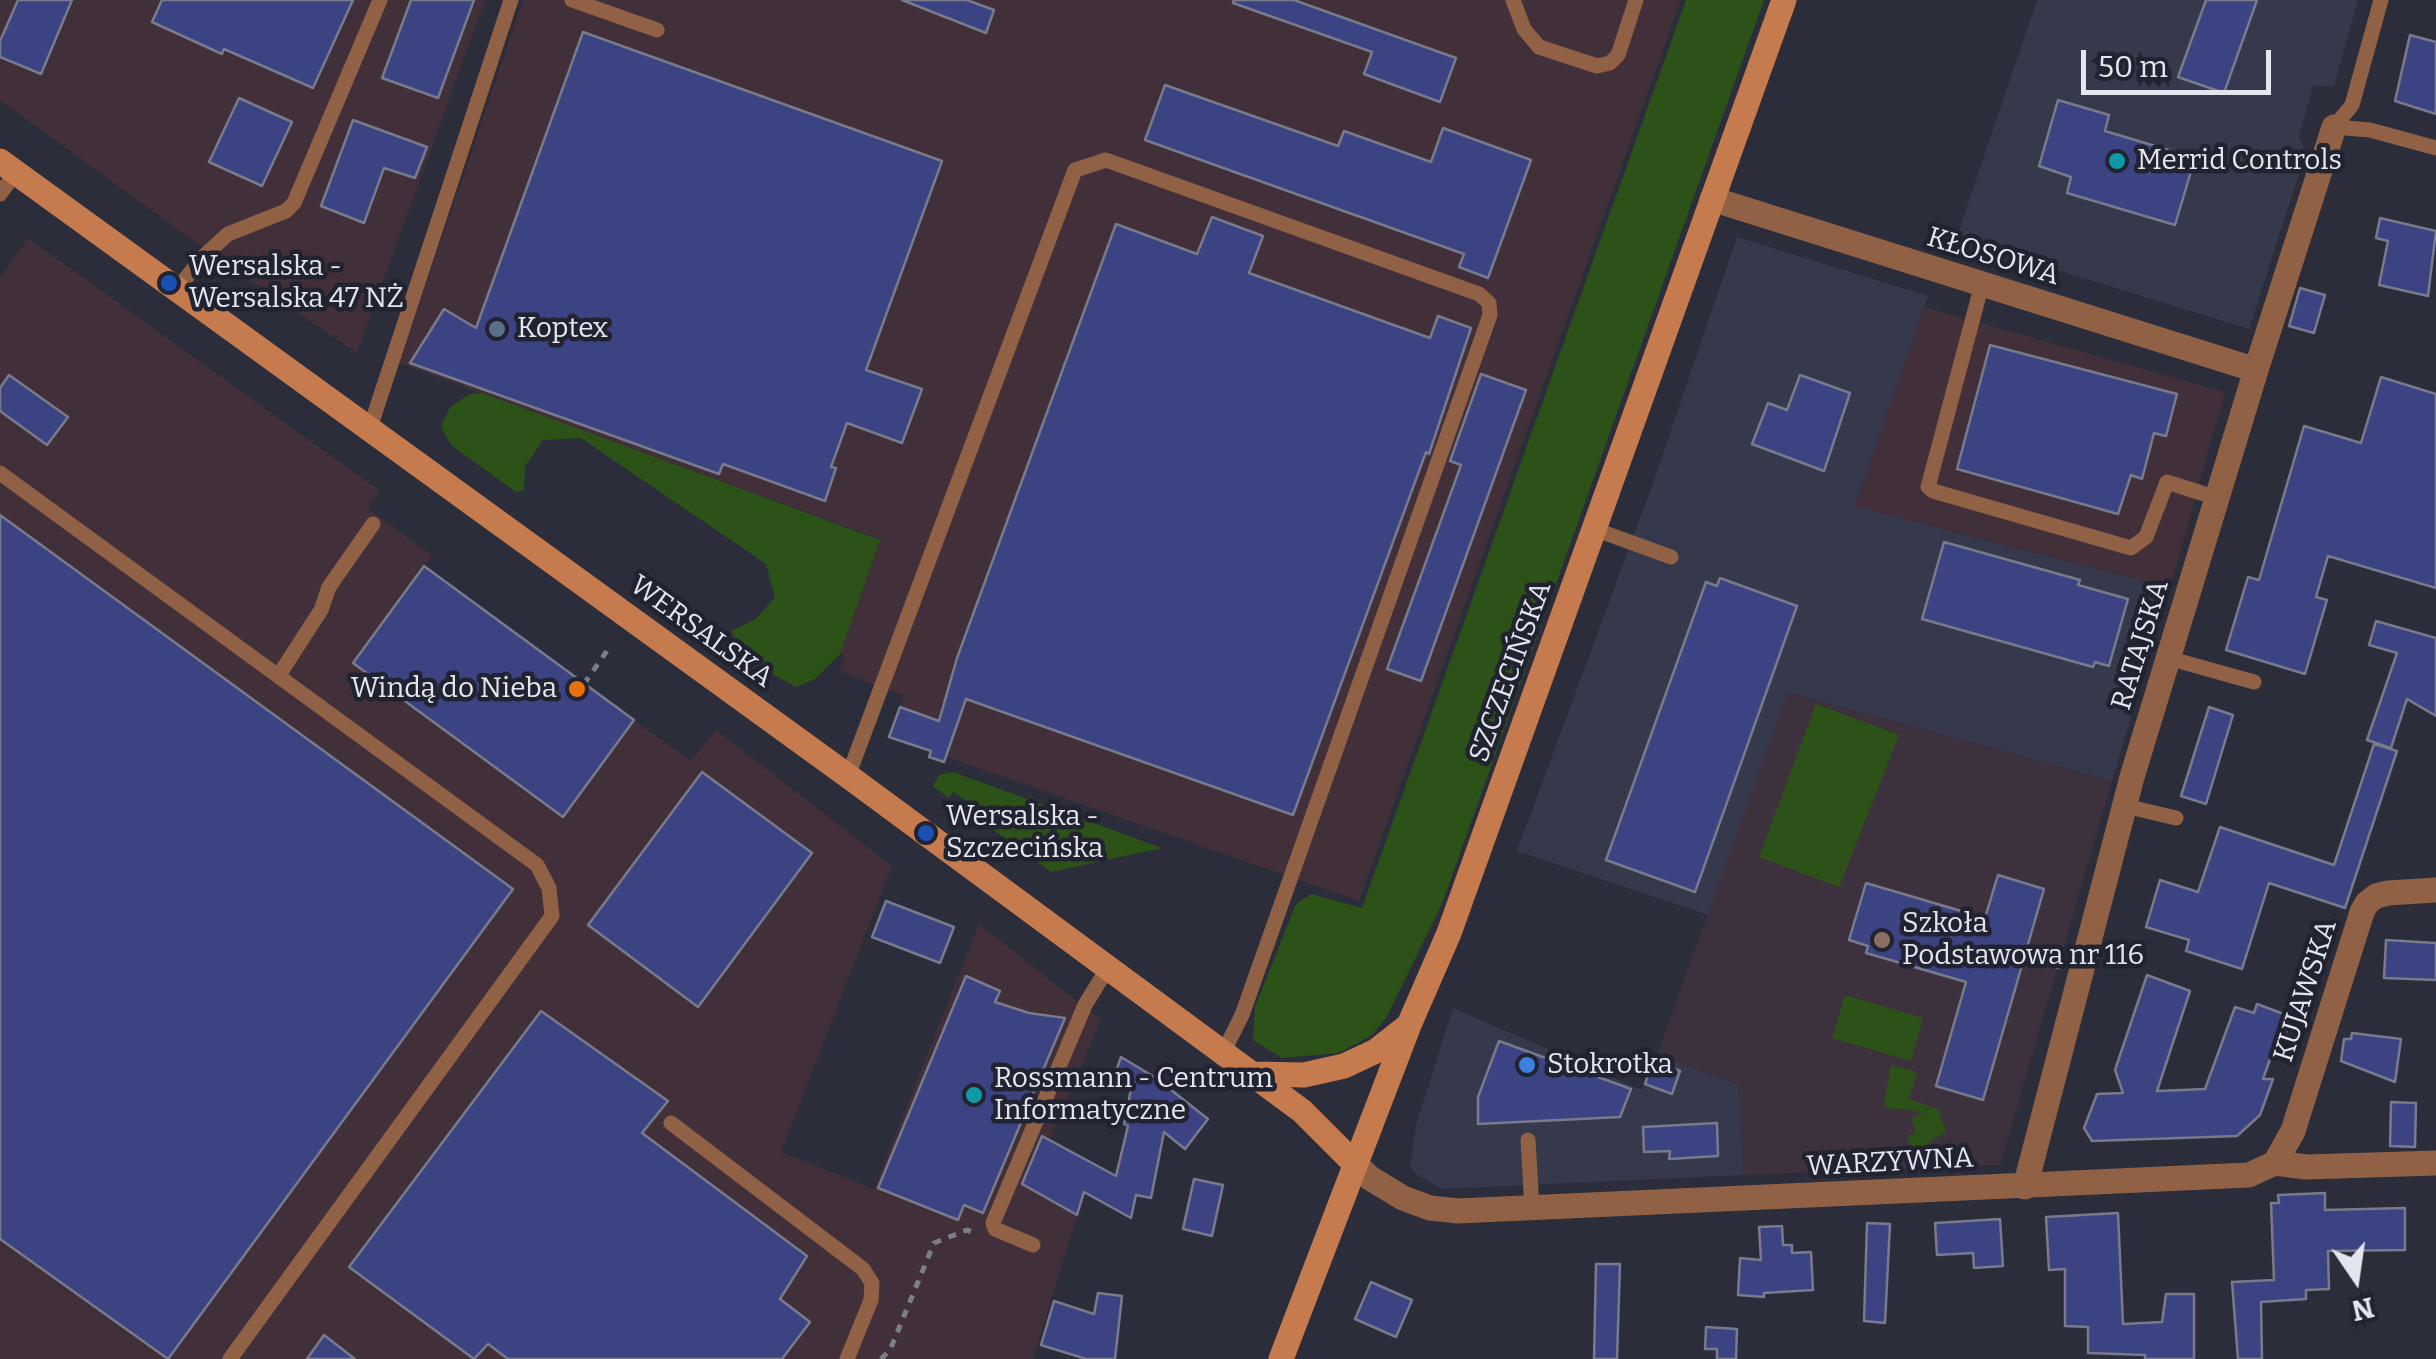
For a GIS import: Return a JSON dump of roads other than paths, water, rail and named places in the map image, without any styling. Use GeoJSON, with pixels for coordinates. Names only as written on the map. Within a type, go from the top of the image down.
{"type":"FeatureCollection","features":[{"type":"Feature","properties":{"kind":"street","name":"SZCZECIŃSKA"},"geometry":{"type":"LineString","coordinates":[[1281,1359],[1449,933],[1784,0]]}},
{"type":"Feature","properties":{"kind":"street","name":"RATAJSKA"},"geometry":{"type":"LineString","coordinates":[[2025,1186],[2124,806],[2334,128]]}},
{"type":"Feature","properties":{"kind":"street","name":"WERSALSKA"},"geometry":{"type":"LineString","coordinates":[[8,167],[1223,1053],[1314,1122],[1356,1164]]}},
{"type":"Feature","properties":{"kind":"street","name":"KŁOSOWA"},"geometry":{"type":"LineString","coordinates":[[1712,200],[2256,370]]}},
{"type":"Feature","properties":{"kind":"street","name":"KUJAWSKA"},"geometry":{"type":"LineString","coordinates":[[2275,1163],[2292,1131],[2362,912],[2376,896],[2436,890]]}},
{"type":"Feature","properties":{"kind":"street"},"geometry":{"type":"LineString","coordinates":[[1251,1074],[1304,1075],[1344,1066],[1376,1051],[1410,1025]]}},
{"type":"Feature","properties":{"kind":"street","name":"WARZYWNA"},"geometry":{"type":"LineString","coordinates":[[1356,1164],[1384,1188],[1430,1208],[1458,1211],[2234,1178],[2275,1163],[2306,1167],[2436,1162]]}},
{"type":"Feature","properties":{"kind":"lane"},"geometry":{"type":"LineString","coordinates":[[177,289],[228,234],[286,211],[294,203],[380,0]]}},
{"type":"Feature","properties":{"kind":"lane"},"geometry":{"type":"LineString","coordinates":[[370,428],[512,0]]}},
{"type":"Feature","properties":{"kind":"lane"},"geometry":{"type":"LineString","coordinates":[[572,0],[657,30]]}},
{"type":"Feature","properties":{"kind":"lane"},"geometry":{"type":"LineString","coordinates":[[1513,0],[1524,29],[1538,48],[1597,66],[1610,63],[1618,55],[1636,0]]}},
{"type":"Feature","properties":{"kind":"lane"},"geometry":{"type":"LineString","coordinates":[[2334,128],[2352,105],[2381,0]]}},
{"type":"Feature","properties":{"kind":"lane"},"geometry":{"type":"LineString","coordinates":[[2334,128],[2370,130],[2436,148]]}},
{"type":"Feature","properties":{"kind":"lane"},"geometry":{"type":"LineString","coordinates":[[848,776],[1076,170],[1106,160],[1478,294],[1489,304],[1490,315],[1248,1000],[1223,1053]]}},
{"type":"Feature","properties":{"kind":"lane"},"geometry":{"type":"LineString","coordinates":[[0,194],[8,167]]}},
{"type":"Feature","properties":{"kind":"lane"},"geometry":{"type":"LineString","coordinates":[[1982,284],[1928,487],[2130,548],[2146,537],[2167,482],[2217,498]]}},
{"type":"Feature","properties":{"kind":"lane"},"geometry":{"type":"LineString","coordinates":[[0,472],[537,865],[550,888],[552,916],[230,1359]]}},
{"type":"Feature","properties":{"kind":"lane"},"geometry":{"type":"LineString","coordinates":[[279,675],[321,610],[330,587],[373,524]]}},
{"type":"Feature","properties":{"kind":"lane"},"geometry":{"type":"LineString","coordinates":[[1594,529],[1671,557]]}},
{"type":"Feature","properties":{"kind":"lane"},"geometry":{"type":"LineString","coordinates":[[2168,658],[2254,682]]}},
{"type":"Feature","properties":{"kind":"lane"},"geometry":{"type":"LineString","coordinates":[[2124,806],[2176,818]]}},
{"type":"Feature","properties":{"kind":"lane"},"geometry":{"type":"LineString","coordinates":[[1033,1245],[995,1229],[993,1223],[1085,1006],[1107,969]]}},
{"type":"Feature","properties":{"kind":"lane"},"geometry":{"type":"LineString","coordinates":[[671,1123],[864,1269],[872,1283],[872,1300],[847,1359]]}},
{"type":"Feature","properties":{"kind":"lane"},"geometry":{"type":"LineString","coordinates":[[1528,1140],[1532,1208]]}},
{"type":"Feature","properties":{"kind":"place","name":"Merrid Controls"},"geometry":{"type":"Point","coordinates":[2117,161]}},
{"type":"Feature","properties":{"kind":"place","name":"Wersalska - Wersalska 47 NŻ"},"geometry":{"type":"Point","coordinates":[169,283]}},
{"type":"Feature","properties":{"kind":"place","name":"Koptex"},"geometry":{"type":"Point","coordinates":[497,329]}},
{"type":"Feature","properties":{"kind":"place","name":"Windą do Nieba"},"geometry":{"type":"Point","coordinates":[577,689]}},
{"type":"Feature","properties":{"kind":"place","name":"Wersalska - Szczecińska"},"geometry":{"type":"Point","coordinates":[926,833]}},
{"type":"Feature","properties":{"kind":"place","name":"Szkoła Podstawowa nr 116"},"geometry":{"type":"Point","coordinates":[1882,940]}},
{"type":"Feature","properties":{"kind":"place","name":"Stokrotka"},"geometry":{"type":"Point","coordinates":[1527,1065]}},
{"type":"Feature","properties":{"kind":"place","name":"Rossmann - Centrum Informatyczne"},"geometry":{"type":"Point","coordinates":[974,1095]}}]}
